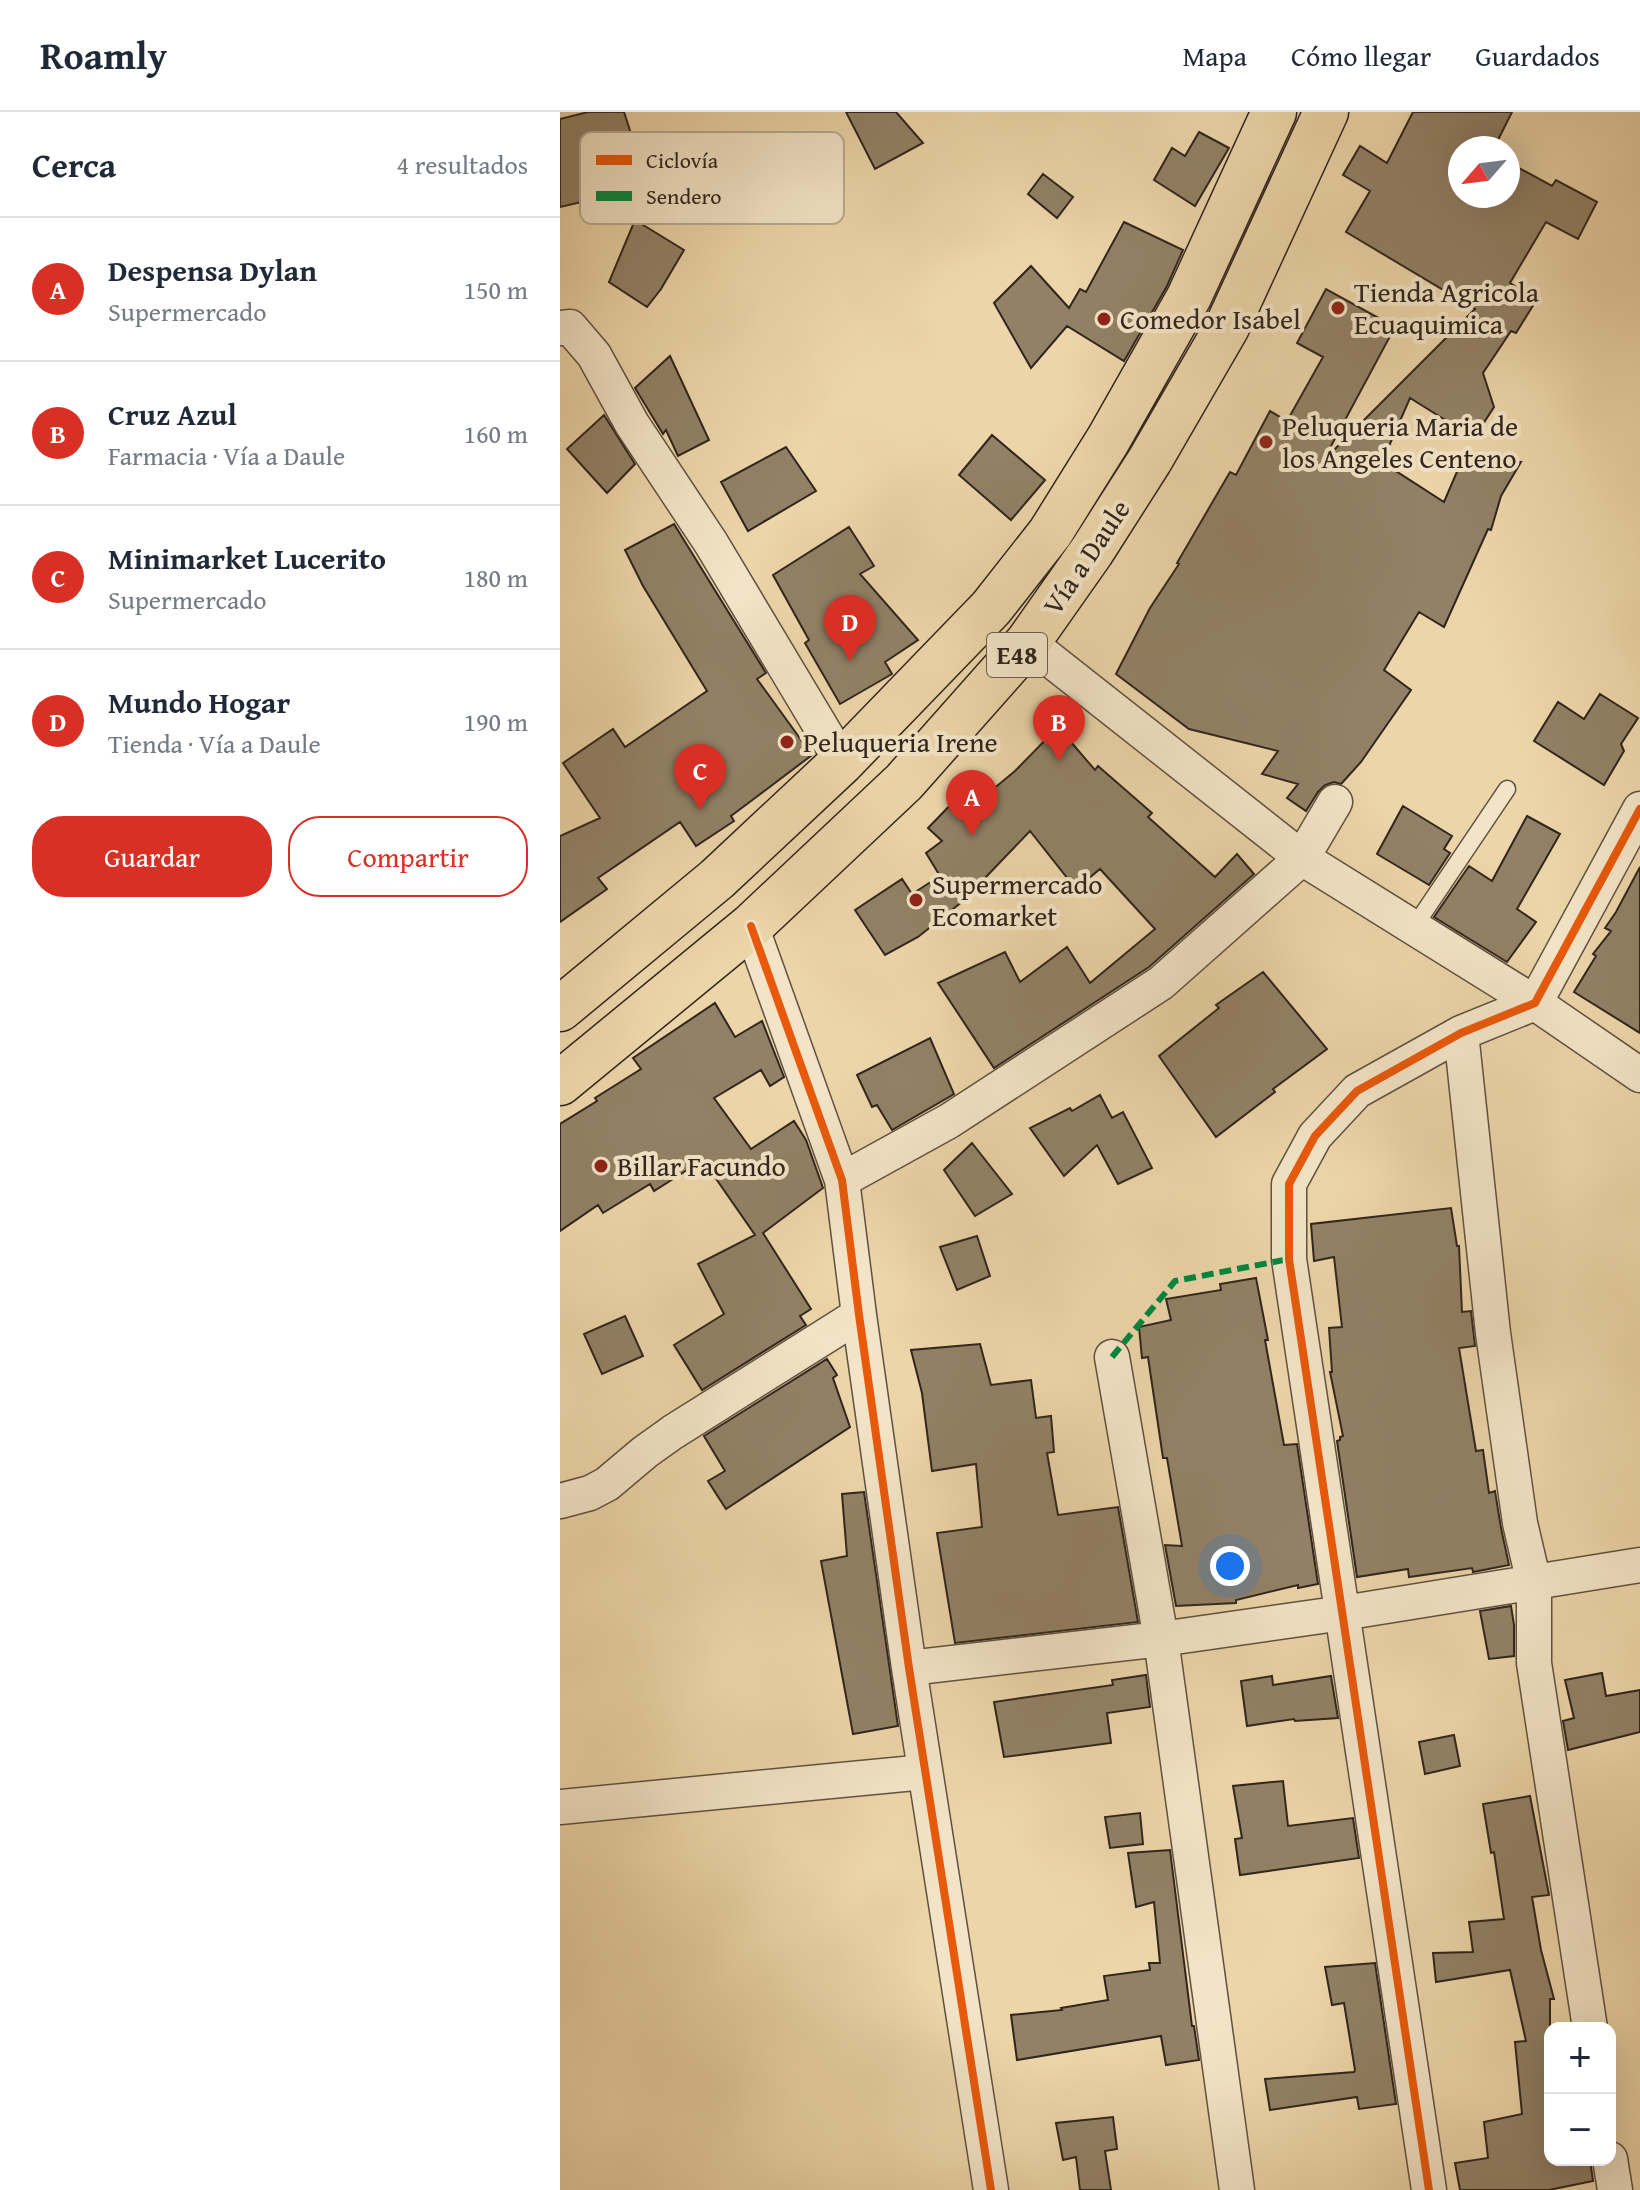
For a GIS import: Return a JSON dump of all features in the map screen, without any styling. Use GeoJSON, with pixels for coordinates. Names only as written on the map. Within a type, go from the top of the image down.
{"type":"FeatureCollection","features":[{"type":"Feature","properties":{"kind":"highway","name":"Vía a Daule"},"geometry":{"type":"LineString","coordinates":[[560,1009],[717,879],[842,762],[991,608],[1050,533],[1108,440],[1189,297],[1274,112]]}},
{"type":"Feature","properties":{"kind":"highway","name":"Vía a Daule"},"geometry":{"type":"LineString","coordinates":[[560,1083],[751,926],[904,782],[1028,642],[1142,473],[1227,327],[1326,112]]}},
{"type":"Feature","properties":{"kind":"street"},"geometry":{"type":"LineString","coordinates":[[560,328],[570,327],[594,355],[632,424],[711,543],[842,762]]}},
{"type":"Feature","properties":{"kind":"street"},"geometry":{"type":"LineString","coordinates":[[1028,642],[1302,858],[1535,1003],[1640,1075]]}},
{"type":"Feature","properties":{"kind":"street"},"geometry":{"type":"LineString","coordinates":[[842,1180],[949,1121],[1161,983],[1302,858],[1335,802]]}},
{"type":"Feature","properties":{"kind":"street"},"geometry":{"type":"LineString","coordinates":[[1429,2190],[1289,1259],[1289,1184],[1315,1136],[1357,1091],[1461,1033],[1535,1003],[1640,809]]}},
{"type":"Feature","properties":{"kind":"street"},"geometry":{"type":"LineString","coordinates":[[751,926],[842,1180],[909,1668],[991,2190]]}},
{"type":"Feature","properties":{"kind":"street"},"geometry":{"type":"LineString","coordinates":[[1461,1033],[1493,1333],[1520,1523],[1534,1583],[1534,1663],[1589,2022]]}},
{"type":"Feature","properties":{"kind":"street"},"geometry":{"type":"LineString","coordinates":[[560,1501],[590,1493],[607,1484],[673,1432],[859,1315]]}},
{"type":"Feature","properties":{"kind":"street"},"geometry":{"type":"LineString","coordinates":[[1112,1357],[1161,1639],[1237,2190]]}},
{"type":"Feature","properties":{"kind":"street"},"geometry":{"type":"LineString","coordinates":[[909,1668],[1161,1639],[1640,1565]]}},
{"type":"Feature","properties":{"kind":"street"},"geometry":{"type":"LineString","coordinates":[[560,1807],[925,1772]]}},
{"type":"Feature","properties":{"kind":"street"},"geometry":{"type":"LineString","coordinates":[[1611,2166],[1615,2190]]}},
{"type":"Feature","properties":{"kind":"lane"},"geometry":{"type":"LineString","coordinates":[[1414,927],[1507,789]]}},
{"type":"Feature","properties":{"kind":"building"},"geometry":{"type":"Polygon","coordinates":[[[588,112],[624,112],[630,132],[580,132],[580,202],[560,207],[560,119],[588,112]]]}},
{"type":"Feature","properties":{"kind":"building"},"geometry":{"type":"Polygon","coordinates":[[[846,112],[896,112],[923,143],[875,169],[846,112]]]}},
{"type":"Feature","properties":{"kind":"building"},"geometry":{"type":"Polygon","coordinates":[[[1413,112],[1512,112],[1500,136],[1448,136],[1448,208],[1520,208],[1520,169],[1552,186],[1556,180],[1597,202],[1578,239],[1546,222],[1510,283],[1537,299],[1516,333],[1511,331],[1483,373],[1494,407],[1474,438],[1410,398],[1382,462],[1444,502],[1462,460],[1521,462],[1501,496],[1491,530],[1488,529],[1444,627],[1419,612],[1384,670],[1411,690],[1361,762],[1341,784],[1334,782],[1325,785],[1306,811],[1287,798],[1298,784],[1262,774],[1278,751],[1189,729],[1116,674],[1150,608],[1179,564],[1230,472],[1236,475],[1270,411],[1287,421],[1323,357],[1297,343],[1326,289],[1395,327],[1323,461],[1475,309],[1346,232],[1370,191],[1343,175],[1360,146],[1387,163],[1413,112]]]}},
{"type":"Feature","properties":{"kind":"building"},"geometry":{"type":"Polygon","coordinates":[[[1199,132],[1229,148],[1195,206],[1154,180],[1172,148],[1185,156],[1199,132]]]}},
{"type":"Feature","properties":{"kind":"building"},"geometry":{"type":"Polygon","coordinates":[[[1043,174],[1073,197],[1057,218],[1028,194],[1043,174]]]}},
{"type":"Feature","properties":{"kind":"building"},"geometry":{"type":"Polygon","coordinates":[[[1124,222],[1183,250],[1167,286],[1124,361],[1067,326],[1031,368],[994,303],[1031,266],[1069,308],[1080,289],[1086,292],[1124,222]]]}},
{"type":"Feature","properties":{"kind":"building"},"geometry":{"type":"Polygon","coordinates":[[[633,224],[642,224],[684,250],[647,307],[609,282],[633,224]]]}},
{"type":"Feature","properties":{"kind":"building"},"geometry":{"type":"Polygon","coordinates":[[[670,356],[709,440],[678,456],[666,430],[663,434],[635,388],[670,356]]]}},
{"type":"Feature","properties":{"kind":"building"},"geometry":{"type":"Polygon","coordinates":[[[604,415],[635,464],[607,493],[567,449],[604,415]]]}},
{"type":"Feature","properties":{"kind":"building"},"geometry":{"type":"Polygon","coordinates":[[[992,435],[1045,480],[1011,520],[959,475],[992,435]]]}},
{"type":"Feature","properties":{"kind":"building"},"geometry":{"type":"Polygon","coordinates":[[[786,447],[816,491],[748,531],[721,482],[786,447]]]}},
{"type":"Feature","properties":{"kind":"building"},"geometry":{"type":"Polygon","coordinates":[[[674,524],[766,673],[757,679],[812,755],[731,816],[734,821],[696,846],[680,822],[598,878],[607,889],[560,922],[560,836],[600,818],[563,763],[613,729],[625,747],[707,691],[643,586],[625,550],[674,524]]]}},
{"type":"Feature","properties":{"kind":"building"},"geometry":{"type":"Polygon","coordinates":[[[849,527],[874,566],[860,574],[918,640],[885,662],[892,674],[840,704],[805,643],[809,640],[773,575],[849,527]]]}},
{"type":"Feature","properties":{"kind":"building"},"geometry":{"type":"Polygon","coordinates":[[[1600,694],[1638,718],[1621,744],[1624,751],[1604,785],[1534,741],[1558,702],[1584,719],[1600,694]]]}},
{"type":"Feature","properties":{"kind":"building"},"geometry":{"type":"Polygon","coordinates":[[[1058,727],[1095,770],[1098,766],[1152,813],[1148,817],[1215,877],[1237,854],[1254,874],[1149,967],[994,1068],[938,983],[1005,952],[1020,982],[1067,947],[1090,983],[1155,929],[1100,869],[1076,889],[1030,831],[963,901],[918,937],[885,955],[855,910],[902,879],[912,894],[940,876],[926,853],[942,841],[928,828],[962,793],[974,805],[1015,771],[1058,727]]]}},
{"type":"Feature","properties":{"kind":"building"},"geometry":{"type":"Polygon","coordinates":[[[1403,806],[1452,836],[1444,849],[1450,853],[1429,885],[1377,854],[1403,806]]]}},
{"type":"Feature","properties":{"kind":"building"},"geometry":{"type":"Polygon","coordinates":[[[1527,816],[1560,834],[1517,909],[1536,922],[1507,962],[1434,917],[1469,866],[1492,881],[1527,816]]]}},
{"type":"Feature","properties":{"kind":"building"},"geometry":{"type":"Polygon","coordinates":[[[1640,867],[1640,1033],[1574,992],[1596,956],[1593,954],[1611,931],[1605,928],[1640,867]]]}},
{"type":"Feature","properties":{"kind":"building"},"geometry":{"type":"Polygon","coordinates":[[[1263,972],[1327,1049],[1216,1137],[1159,1056],[1219,1008],[1216,1005],[1263,972]]]}},
{"type":"Feature","properties":{"kind":"building"},"geometry":{"type":"Polygon","coordinates":[[[715,1003],[735,1037],[762,1021],[784,1077],[770,1086],[761,1070],[714,1098],[751,1149],[794,1121],[806,1140],[823,1188],[763,1233],[811,1309],[800,1316],[806,1325],[702,1390],[674,1345],[724,1314],[698,1264],[755,1235],[703,1160],[654,1191],[650,1184],[603,1213],[598,1205],[560,1231],[560,1124],[641,1069],[633,1058],[715,1003]]]}},
{"type":"Feature","properties":{"kind":"building"},"geometry":{"type":"Polygon","coordinates":[[[930,1038],[954,1094],[892,1130],[877,1105],[872,1107],[857,1075],[930,1038]]]}},
{"type":"Feature","properties":{"kind":"building"},"geometry":{"type":"Polygon","coordinates":[[[1100,1095],[1112,1118],[1123,1112],[1152,1168],[1118,1184],[1097,1145],[1064,1176],[1030,1128],[1070,1108],[1072,1111],[1100,1095]]]}},
{"type":"Feature","properties":{"kind":"building"},"geometry":{"type":"Polygon","coordinates":[[[972,1143],[1012,1194],[975,1216],[944,1170],[972,1143]]]}},
{"type":"Feature","properties":{"kind":"building"},"geometry":{"type":"Polygon","coordinates":[[[1451,1208],[1459,1246],[1462,1312],[1471,1311],[1475,1346],[1459,1348],[1476,1451],[1483,1450],[1489,1493],[1495,1491],[1509,1565],[1473,1572],[1472,1568],[1409,1577],[1408,1569],[1357,1577],[1337,1441],[1343,1436],[1330,1372],[1329,1328],[1342,1327],[1334,1257],[1314,1261],[1311,1224],[1451,1208]]]}},
{"type":"Feature","properties":{"kind":"building"},"geometry":{"type":"Polygon","coordinates":[[[977,1236],[990,1276],[957,1290],[940,1247],[977,1236]]]}},
{"type":"Feature","properties":{"kind":"building"},"geometry":{"type":"Polygon","coordinates":[[[1256,1278],[1284,1445],[1297,1444],[1318,1584],[1298,1588],[1298,1585],[1236,1600],[1236,1603],[1176,1606],[1165,1545],[1182,1546],[1167,1458],[1163,1458],[1148,1357],[1142,1358],[1139,1327],[1171,1320],[1166,1299],[1221,1290],[1220,1284],[1256,1278]]]}},
{"type":"Feature","properties":{"kind":"building"},"geometry":{"type":"Polygon","coordinates":[[[625,1316],[643,1356],[602,1374],[584,1334],[625,1316]]]}},
{"type":"Feature","properties":{"kind":"building"},"geometry":{"type":"Polygon","coordinates":[[[980,1344],[991,1385],[1031,1380],[1036,1418],[1051,1416],[1054,1452],[1047,1453],[1058,1515],[1118,1507],[1138,1622],[955,1643],[937,1533],[982,1527],[976,1464],[932,1471],[922,1393],[911,1350],[980,1344]]]}},
{"type":"Feature","properties":{"kind":"building"},"geometry":{"type":"Polygon","coordinates":[[[827,1359],[837,1375],[833,1378],[850,1427],[726,1509],[708,1481],[725,1471],[704,1436],[827,1359]]]}},
{"type":"Feature","properties":{"kind":"building"},"geometry":{"type":"Polygon","coordinates":[[[864,1492],[898,1726],[853,1734],[821,1561],[847,1556],[842,1494],[864,1492]]]}},
{"type":"Feature","properties":{"kind":"building"},"geometry":{"type":"Polygon","coordinates":[[[1511,1606],[1514,1656],[1489,1659],[1480,1611],[1511,1606]]]}},
{"type":"Feature","properties":{"kind":"building"},"geometry":{"type":"Polygon","coordinates":[[[1602,1673],[1606,1696],[1640,1690],[1640,1732],[1568,1750],[1563,1721],[1574,1718],[1565,1680],[1602,1673]]]}},
{"type":"Feature","properties":{"kind":"building"},"geometry":{"type":"Polygon","coordinates":[[[1146,1675],[1150,1707],[1107,1713],[1111,1743],[1004,1757],[994,1702],[1113,1685],[1112,1680],[1146,1675]]]}},
{"type":"Feature","properties":{"kind":"building"},"geometry":{"type":"Polygon","coordinates":[[[1272,1676],[1273,1685],[1331,1676],[1338,1718],[1294,1719],[1247,1726],[1241,1681],[1272,1676]]]}},
{"type":"Feature","properties":{"kind":"building"},"geometry":{"type":"Polygon","coordinates":[[[1454,1735],[1460,1766],[1425,1774],[1419,1742],[1454,1735]]]}},
{"type":"Feature","properties":{"kind":"building"},"geometry":{"type":"Polygon","coordinates":[[[1283,1781],[1288,1826],[1353,1818],[1359,1858],[1240,1875],[1235,1839],[1242,1838],[1233,1786],[1283,1781]]]}},
{"type":"Feature","properties":{"kind":"building"},"geometry":{"type":"Polygon","coordinates":[[[1530,1796],[1549,1895],[1532,1897],[1554,1999],[1550,1999],[1550,2022],[1544,2022],[1544,2166],[1591,2166],[1593,2181],[1549,2190],[1460,2190],[1455,2163],[1488,2158],[1484,2122],[1522,2114],[1515,2042],[1526,2041],[1510,1970],[1436,1982],[1433,1953],[1473,1952],[1469,1922],[1504,1919],[1483,1804],[1530,1796]]]}},
{"type":"Feature","properties":{"kind":"building"},"geometry":{"type":"Polygon","coordinates":[[[1140,1813],[1143,1844],[1110,1848],[1105,1817],[1140,1813]]]}},
{"type":"Feature","properties":{"kind":"building"},"geometry":{"type":"Polygon","coordinates":[[[1170,1850],[1199,2060],[1166,2065],[1161,2036],[1017,2060],[1011,2015],[1062,2010],[1108,2000],[1104,1976],[1150,1970],[1149,1963],[1160,1963],[1154,1902],[1136,1907],[1128,1853],[1170,1850]]]}},
{"type":"Feature","properties":{"kind":"building"},"geometry":{"type":"Polygon","coordinates":[[[1375,1963],[1396,2104],[1359,2109],[1357,2097],[1270,2110],[1265,2079],[1354,2072],[1344,2003],[1332,2005],[1325,1967],[1375,1963]]]}},
{"type":"Feature","properties":{"kind":"building"},"geometry":{"type":"Polygon","coordinates":[[[1113,2117],[1117,2149],[1105,2151],[1111,2190],[1080,2190],[1076,2157],[1063,2160],[1056,2123],[1113,2117]]]}},
{"type":"Feature","properties":{"kind":"marked path"},"geometry":{"type":"LineString","coordinates":[[1112,1357],[1175,1281],[1289,1259]]}},
{"type":"Feature","properties":{"kind":"cycle path"},"geometry":{"type":"LineString","coordinates":[[1429,2190],[1289,1259],[1289,1184],[1315,1136],[1357,1091],[1461,1033],[1535,1003],[1640,809]]}},
{"type":"Feature","properties":{"kind":"cycle path"},"geometry":{"type":"LineString","coordinates":[[751,926],[842,1180],[909,1668],[991,2190]]}},
{"type":"Feature","properties":{"kind":"place","name":"Tienda Agricola Ecuaquimica"},"geometry":{"type":"Point","coordinates":[1338,308]}},
{"type":"Feature","properties":{"kind":"place","name":"Comedor Isabel"},"geometry":{"type":"Point","coordinates":[1104,319]}},
{"type":"Feature","properties":{"kind":"place","name":"Peluqueria Maria de los Angeles Centeno"},"geometry":{"type":"Point","coordinates":[1266,442]}},
{"type":"Feature","properties":{"kind":"place","name":"Mundo Hogar"},"geometry":{"type":"Point","coordinates":[850,661]}},
{"type":"Feature","properties":{"kind":"place","name":"Peluqueria Irene"},"geometry":{"type":"Point","coordinates":[787,742]}},
{"type":"Feature","properties":{"kind":"place","name":"Cruz Azul"},"geometry":{"type":"Point","coordinates":[1059,761]}},
{"type":"Feature","properties":{"kind":"place","name":"Minimarket Lucerito"},"geometry":{"type":"Point","coordinates":[700,810]}},
{"type":"Feature","properties":{"kind":"place","name":"Despensa Dylan"},"geometry":{"type":"Point","coordinates":[972,836]}},
{"type":"Feature","properties":{"kind":"place","name":"Supermercado Ecomarket"},"geometry":{"type":"Point","coordinates":[916,900]}},
{"type":"Feature","properties":{"kind":"place","name":"Billar Facundo"},"geometry":{"type":"Point","coordinates":[601,1166]}}]}
